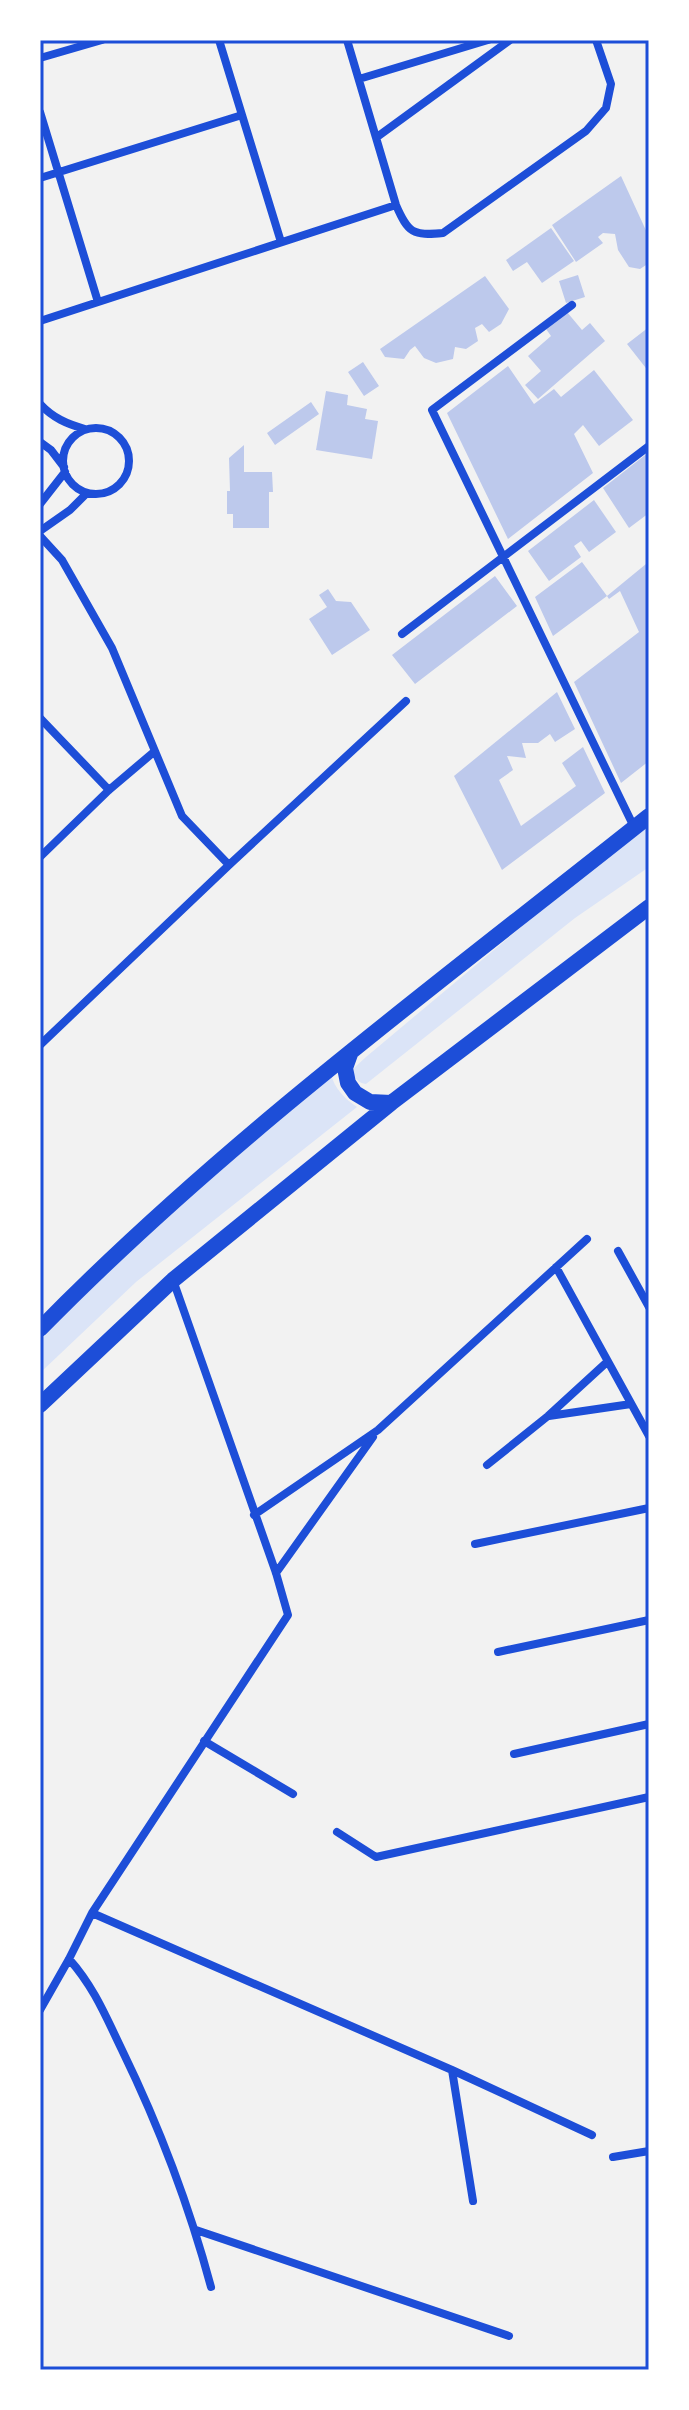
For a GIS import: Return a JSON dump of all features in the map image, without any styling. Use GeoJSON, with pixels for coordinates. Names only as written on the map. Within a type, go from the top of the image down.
{"type":"FeatureCollection","features":[{"type":"Feature","properties":{"kind":"main road"},"geometry":{"type":"LineString","coordinates":[[40,1329],[81,1287],[212,1168],[351,1052],[649,816]]}},
{"type":"Feature","properties":{"kind":"main road"},"geometry":{"type":"LineString","coordinates":[[40,1405],[173,1280],[391,1103],[649,907]]}},
{"type":"Feature","properties":{"kind":"main road"},"geometry":{"type":"LineString","coordinates":[[351,1052],[345,1068],[348,1083],[355,1093],[370,1102],[391,1103]]}},
{"type":"Feature","properties":{"kind":"street"},"geometry":{"type":"LineString","coordinates":[[40,58],[102,40]]}},
{"type":"Feature","properties":{"kind":"street"},"geometry":{"type":"LineString","coordinates":[[219,40],[281,242]]}},
{"type":"Feature","properties":{"kind":"street"},"geometry":{"type":"LineString","coordinates":[[347,40],[396,205],[404,224],[421,235],[443,233],[586,131],[606,108],[611,84],[596,40]]}},
{"type":"Feature","properties":{"kind":"street"},"geometry":{"type":"LineString","coordinates":[[359,79],[488,40]]}},
{"type":"Feature","properties":{"kind":"street"},"geometry":{"type":"LineString","coordinates":[[377,137],[510,40]]}},
{"type":"Feature","properties":{"kind":"street"},"geometry":{"type":"LineString","coordinates":[[40,112],[98,302]]}},
{"type":"Feature","properties":{"kind":"street"},"geometry":{"type":"LineString","coordinates":[[40,178],[242,115]]}},
{"type":"Feature","properties":{"kind":"street"},"geometry":{"type":"LineString","coordinates":[[40,321],[396,205]]}},
{"type":"Feature","properties":{"kind":"street"},"geometry":{"type":"LineString","coordinates":[[572,305],[432,410],[635,827]]}},
{"type":"Feature","properties":{"kind":"street"},"geometry":{"type":"LineString","coordinates":[[40,404],[66,424],[85,429],[107,429],[117,435],[125,443],[129,454],[126,477],[109,492],[87,493],[78,488],[51,450],[40,442]]}},
{"type":"Feature","properties":{"kind":"street"},"geometry":{"type":"LineString","coordinates":[[40,504],[65,470],[64,451],[69,442],[85,429]]}},
{"type":"Feature","properties":{"kind":"street"},"geometry":{"type":"LineString","coordinates":[[402,634],[649,446]]}},
{"type":"Feature","properties":{"kind":"street"},"geometry":{"type":"LineString","coordinates":[[87,493],[40,533],[62,560],[112,648],[182,816],[229,865]]}},
{"type":"Feature","properties":{"kind":"street"},"geometry":{"type":"LineString","coordinates":[[40,1045],[406,701]]}},
{"type":"Feature","properties":{"kind":"street"},"geometry":{"type":"LineString","coordinates":[[40,718],[109,790]]}},
{"type":"Feature","properties":{"kind":"street"},"geometry":{"type":"LineString","coordinates":[[40,857],[109,790],[155,751]]}},
{"type":"Feature","properties":{"kind":"street"},"geometry":{"type":"LineString","coordinates":[[254,1515],[378,1430],[587,1239]]}},
{"type":"Feature","properties":{"kind":"street"},"geometry":{"type":"LineString","coordinates":[[618,1251],[649,1307]]}},
{"type":"Feature","properties":{"kind":"street"},"geometry":{"type":"LineString","coordinates":[[556,1267],[649,1436]]}},
{"type":"Feature","properties":{"kind":"street"},"geometry":{"type":"LineString","coordinates":[[40,2010],[92,1913],[288,1615],[173,1280]]}},
{"type":"Feature","properties":{"kind":"street"},"geometry":{"type":"LineString","coordinates":[[487,1465],[548,1416],[607,1362]]}},
{"type":"Feature","properties":{"kind":"street"},"geometry":{"type":"LineString","coordinates":[[548,1416],[631,1404]]}},
{"type":"Feature","properties":{"kind":"street"},"geometry":{"type":"LineString","coordinates":[[276,1573],[378,1430]]}},
{"type":"Feature","properties":{"kind":"street"},"geometry":{"type":"LineString","coordinates":[[475,1544],[649,1508]]}},
{"type":"Feature","properties":{"kind":"street"},"geometry":{"type":"LineString","coordinates":[[498,1652],[649,1620]]}},
{"type":"Feature","properties":{"kind":"street"},"geometry":{"type":"LineString","coordinates":[[514,1754],[649,1724]]}},
{"type":"Feature","properties":{"kind":"street"},"geometry":{"type":"LineString","coordinates":[[204,1741],[293,1794]]}},
{"type":"Feature","properties":{"kind":"street"},"geometry":{"type":"LineString","coordinates":[[337,1832],[376,1857],[649,1797]]}},
{"type":"Feature","properties":{"kind":"street"},"geometry":{"type":"LineString","coordinates":[[92,1913],[452,2070],[592,2135]]}},
{"type":"Feature","properties":{"kind":"street"},"geometry":{"type":"LineString","coordinates":[[69,1959],[88,1980],[152,2112],[196,2230],[211,2287]]}},
{"type":"Feature","properties":{"kind":"street"},"geometry":{"type":"LineString","coordinates":[[452,2070],[473,2201]]}},
{"type":"Feature","properties":{"kind":"street"},"geometry":{"type":"LineString","coordinates":[[613,2157],[649,2151]]}},
{"type":"Feature","properties":{"kind":"street"},"geometry":{"type":"LineString","coordinates":[[196,2230],[509,2336]]}},
{"type":"Feature","properties":{"kind":"shaded area"},"geometry":{"type":"Polygon","coordinates":[[[649,820],[649,867],[575,918],[366,1084],[353,1075],[354,1068],[366,1057],[649,820]]]}},
{"type":"Feature","properties":{"kind":"shaded area"},"geometry":{"type":"Polygon","coordinates":[[[331,1074],[341,1093],[357,1107],[136,1282],[40,1373],[40,1341],[74,1305],[182,1204],[331,1074]]]}},
{"type":"Feature","properties":{"kind":"building"},"geometry":{"type":"Polygon","coordinates":[[[621,176],[649,237],[649,263],[640,269],[629,267],[618,250],[615,234],[603,233],[598,237],[603,243],[576,262],[552,225],[621,176]]]}},
{"type":"Feature","properties":{"kind":"building"},"geometry":{"type":"Polygon","coordinates":[[[551,228],[574,261],[542,283],[527,262],[513,271],[506,260],[551,228]]]}},
{"type":"Feature","properties":{"kind":"building"},"geometry":{"type":"Polygon","coordinates":[[[578,275],[585,297],[566,303],[559,281],[578,275]]]}},
{"type":"Feature","properties":{"kind":"building"},"geometry":{"type":"Polygon","coordinates":[[[485,276],[509,309],[501,324],[489,332],[482,324],[475,328],[478,341],[466,349],[455,347],[453,359],[436,363],[424,358],[415,346],[404,359],[385,357],[380,349],[485,276]]]}},
{"type":"Feature","properties":{"kind":"building"},"geometry":{"type":"Polygon","coordinates":[[[567,312],[582,330],[590,323],[605,341],[538,399],[525,385],[541,371],[528,356],[551,336],[546,329],[567,312]]]}},
{"type":"Feature","properties":{"kind":"building"},"geometry":{"type":"Polygon","coordinates":[[[649,327],[649,372],[627,344],[649,327]]]}},
{"type":"Feature","properties":{"kind":"building"},"geometry":{"type":"Polygon","coordinates":[[[363,362],[379,386],[364,396],[348,372],[363,362]]]}},
{"type":"Feature","properties":{"kind":"building"},"geometry":{"type":"Polygon","coordinates":[[[508,366],[534,404],[554,389],[561,397],[594,370],[633,420],[599,446],[583,425],[574,434],[593,473],[508,539],[447,413],[508,366]]]}},
{"type":"Feature","properties":{"kind":"building"},"geometry":{"type":"Polygon","coordinates":[[[326,391],[348,395],[347,405],[367,409],[365,419],[378,421],[372,459],[316,450],[326,391]]]}},
{"type":"Feature","properties":{"kind":"building"},"geometry":{"type":"Polygon","coordinates":[[[311,402],[319,414],[275,445],[267,433],[311,402]]]}},
{"type":"Feature","properties":{"kind":"building"},"geometry":{"type":"Polygon","coordinates":[[[244,445],[244,472],[272,472],[269,528],[233,528],[233,514],[227,514],[229,458],[244,445]]]}},
{"type":"Feature","properties":{"kind":"building"},"geometry":{"type":"Polygon","coordinates":[[[649,452],[649,513],[629,528],[603,488],[649,452]]]}},
{"type":"Feature","properties":{"kind":"building"},"geometry":{"type":"Polygon","coordinates":[[[594,500],[616,532],[589,552],[581,541],[574,546],[581,557],[549,581],[528,551],[594,500]]]}},
{"type":"Feature","properties":{"kind":"building"},"geometry":{"type":"Polygon","coordinates":[[[582,562],[607,596],[553,636],[535,597],[582,562]]]}},
{"type":"Feature","properties":{"kind":"building"},"geometry":{"type":"Polygon","coordinates":[[[646,564],[649,570],[649,761],[621,783],[574,682],[639,632],[620,591],[609,599],[607,596],[646,564]]]}},
{"type":"Feature","properties":{"kind":"building"},"geometry":{"type":"Polygon","coordinates":[[[495,576],[517,606],[415,684],[392,655],[495,576]]]}},
{"type":"Feature","properties":{"kind":"building"},"geometry":{"type":"Polygon","coordinates":[[[328,589],[336,601],[351,602],[370,630],[332,655],[309,619],[327,607],[319,595],[328,589]]]}},
{"type":"Feature","properties":{"kind":"building"},"geometry":{"type":"Polygon","coordinates":[[[557,692],[575,729],[555,742],[550,734],[538,743],[522,743],[526,758],[507,756],[513,770],[499,780],[521,826],[576,786],[562,763],[583,747],[605,793],[502,870],[454,776],[557,692]]]}}]}
